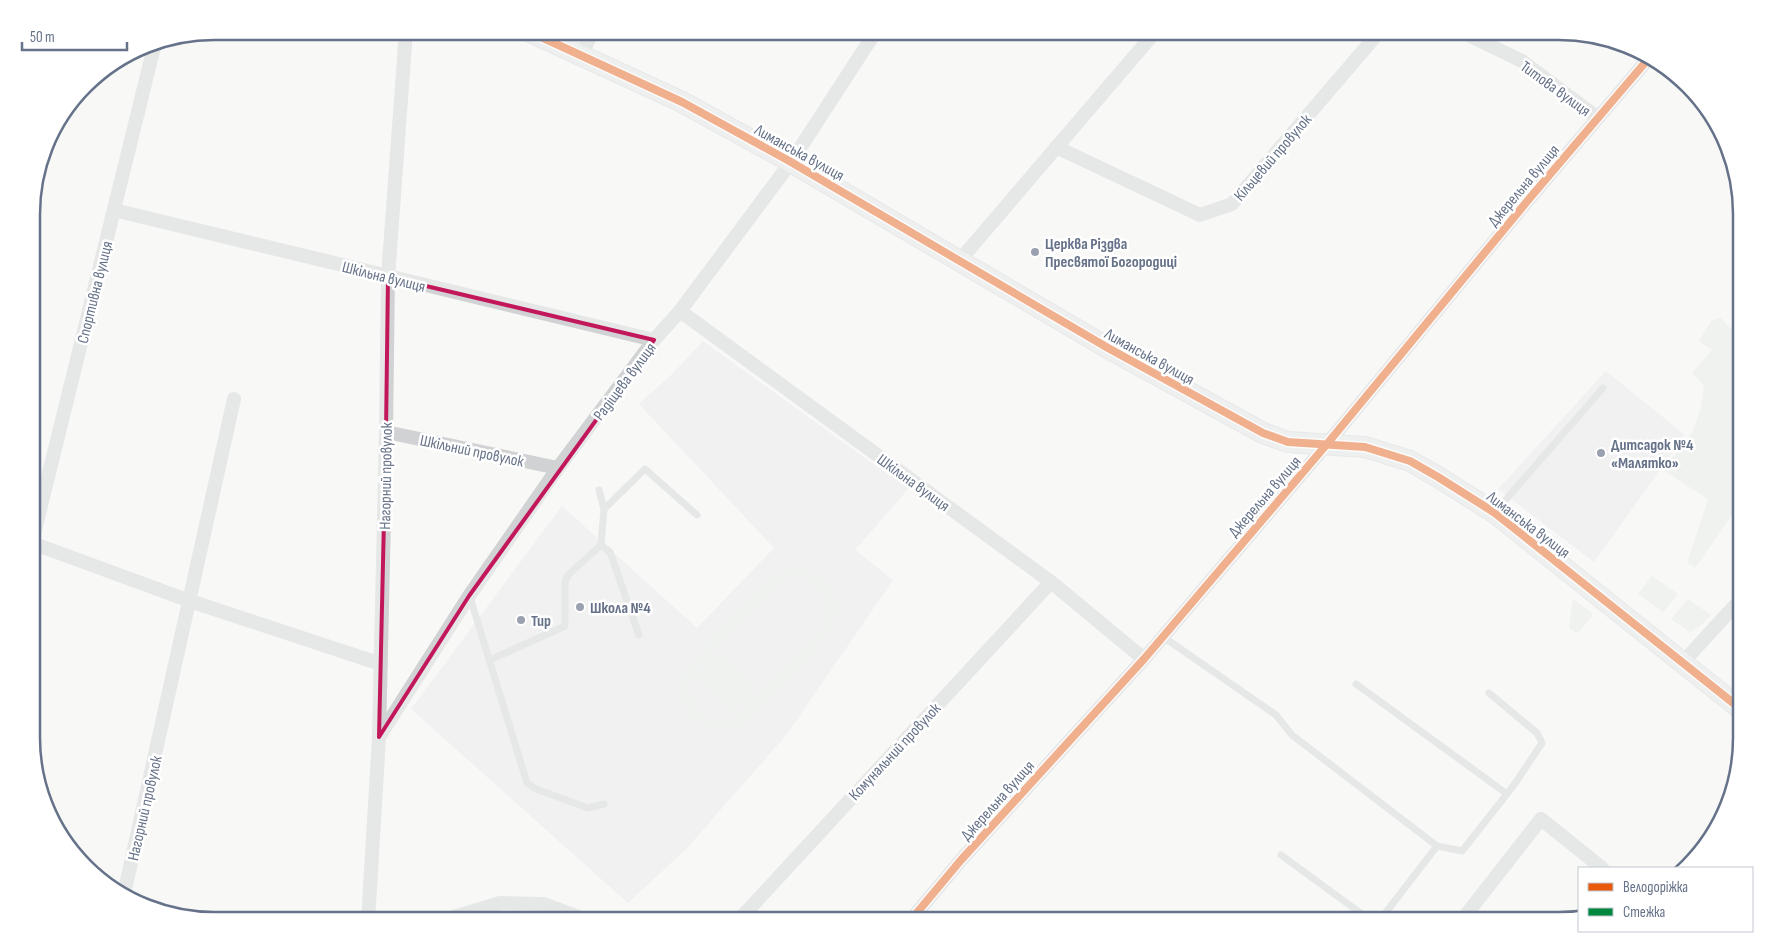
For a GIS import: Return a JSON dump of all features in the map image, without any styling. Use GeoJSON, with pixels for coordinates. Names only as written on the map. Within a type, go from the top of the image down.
{"type":"FeatureCollection","features":[{"type":"Feature","properties":{"kind":"street","name":"Нагорний провулок"},"geometry":{"type":"LineString","coordinates":[[368,912],[381,664],[388,277],[405,40]]}},
{"type":"Feature","properties":{"kind":"street","name":"Лиманська вулиця"},"geometry":{"type":"LineString","coordinates":[[546,40],[682,102],[791,162],[1108,348],[1263,433],[1288,442],[1366,447],[1410,461],[1495,513],[1733,703]]}},
{"type":"Feature","properties":{"kind":"street"},"geometry":{"type":"LineString","coordinates":[[581,57],[588,40]]}},
{"type":"Feature","properties":{"kind":"street","name":"Радіщева вулиця"},"geometry":{"type":"LineString","coordinates":[[378,737],[469,596],[558,468],[654,340],[680,311],[791,162],[870,40]]}},
{"type":"Feature","properties":{"kind":"street"},"geometry":{"type":"LineString","coordinates":[[960,260],[1148,40]]}},
{"type":"Feature","properties":{"kind":"street","name":"Кільцевий провулок"},"geometry":{"type":"LineString","coordinates":[[1056,147],[1200,215],[1232,204],[1372,40]]}},
{"type":"Feature","properties":{"kind":"street","name":"Титова вулиця"},"geometry":{"type":"LineString","coordinates":[[1479,40],[1522,61],[1598,118]]}},
{"type":"Feature","properties":{"kind":"street","name":"Спортивна вулиця"},"geometry":{"type":"LineString","coordinates":[[40,510],[153,51]]}},
{"type":"Feature","properties":{"kind":"street","name":"Джерельна вулиця"},"geometry":{"type":"LineString","coordinates":[[917,912],[961,860],[1144,659],[1327,444],[1645,63]]}},
{"type":"Feature","properties":{"kind":"street","name":"Шкільна вулиця"},"geometry":{"type":"LineString","coordinates":[[114,210],[654,340]]}},
{"type":"Feature","properties":{"kind":"street","name":"Шкільна вулиця"},"geometry":{"type":"LineString","coordinates":[[680,311],[1051,582],[1144,659]]}},
{"type":"Feature","properties":{"kind":"street","name":"Нагорний провулок"},"geometry":{"type":"LineString","coordinates":[[125,887],[234,399]]}},
{"type":"Feature","properties":{"kind":"street","name":"Шкільний провулок"},"geometry":{"type":"LineString","coordinates":[[386,432],[558,468]]}},
{"type":"Feature","properties":{"kind":"street"},"geometry":{"type":"LineString","coordinates":[[40,545],[190,601],[381,664]]}},
{"type":"Feature","properties":{"kind":"street","name":"Комунальний провулок"},"geometry":{"type":"LineString","coordinates":[[746,912],[1051,582]]}},
{"type":"Feature","properties":{"kind":"street"},"geometry":{"type":"LineString","coordinates":[[1683,662],[1733,608]]}},
{"type":"Feature","properties":{"kind":"street"},"geometry":{"type":"LineString","coordinates":[[1468,912],[1541,819],[1601,867]]}},
{"type":"Feature","properties":{"kind":"street"},"geometry":{"type":"LineString","coordinates":[[470,912],[500,903],[544,904],[565,912]]}},
{"type":"Feature","properties":{"kind":"lane"},"geometry":{"type":"LineString","coordinates":[[1495,513],[1603,388]]}},
{"type":"Feature","properties":{"kind":"lane"},"geometry":{"type":"LineString","coordinates":[[604,509],[645,469],[697,515]]}},
{"type":"Feature","properties":{"kind":"lane"},"geometry":{"type":"LineString","coordinates":[[490,660],[564,626],[565,582],[568,575],[601,544],[604,509],[599,490]]}},
{"type":"Feature","properties":{"kind":"lane"},"geometry":{"type":"LineString","coordinates":[[601,544],[610,552],[639,635]]}},
{"type":"Feature","properties":{"kind":"lane"},"geometry":{"type":"LineString","coordinates":[[469,596],[527,783],[536,789],[588,808],[604,804]]}},
{"type":"Feature","properties":{"kind":"lane"},"geometry":{"type":"LineString","coordinates":[[1162,636],[1276,715],[1292,735],[1437,846],[1462,851],[1516,782],[1542,743],[1537,733],[1489,693]]}},
{"type":"Feature","properties":{"kind":"lane"},"geometry":{"type":"LineString","coordinates":[[1356,684],[1506,794]]}},
{"type":"Feature","properties":{"kind":"lane"},"geometry":{"type":"LineString","coordinates":[[1386,912],[1437,846]]}},
{"type":"Feature","properties":{"kind":"lane"},"geometry":{"type":"LineString","coordinates":[[1281,855],[1359,912]]}},
{"type":"Feature","properties":{"kind":"highlighted area"},"geometry":{"type":"Polygon","coordinates":[[[388,277],[654,340],[469,596],[379,737],[386,432],[388,277]]]}},
{"type":"Feature","properties":{"kind":"shaded area"},"geometry":{"type":"Polygon","coordinates":[[[1721,318],[1733,331],[1733,514],[1695,568],[1687,563],[1708,499],[1663,470],[1693,431],[1701,407],[1704,386],[1692,373],[1712,350],[1699,341],[1712,320],[1721,318]]]}},
{"type":"Feature","properties":{"kind":"shaded area","name":"Школа №4"},"geometry":{"type":"Polygon","coordinates":[[[703,341],[909,488],[855,550],[893,580],[787,734],[687,848],[628,903],[411,709],[562,506],[697,628],[774,548],[639,404],[671,375],[703,341]]]}},
{"type":"Feature","properties":{"kind":"shaded area","name":"Дитсадок №4 «Малятко»"},"geometry":{"type":"Polygon","coordinates":[[[1606,371],[1685,435],[1594,562],[1498,489],[1606,371]]]}},
{"type":"Feature","properties":{"kind":"shaded area"},"geometry":{"type":"Polygon","coordinates":[[[799,568],[815,573],[830,586],[836,601],[837,610],[833,626],[817,647],[751,718],[731,729],[708,728],[690,715],[683,702],[681,684],[688,667],[772,576],[790,569],[799,568]],[[796,578],[786,579],[776,585],[694,673],[691,695],[694,704],[700,712],[716,720],[738,716],[826,622],[827,605],[823,592],[805,580],[796,578]]]}},
{"type":"Feature","properties":{"kind":"shaded area"},"geometry":{"type":"Polygon","coordinates":[[[1652,576],[1678,594],[1663,612],[1638,594],[1652,576]]]}},
{"type":"Feature","properties":{"kind":"shaded area"},"geometry":{"type":"Polygon","coordinates":[[[1573,599],[1592,613],[1592,616],[1579,632],[1570,629],[1569,626],[1573,599]]]}},
{"type":"Feature","properties":{"kind":"shaded area"},"geometry":{"type":"Polygon","coordinates":[[[1688,599],[1711,615],[1700,626],[1690,632],[1671,619],[1688,599]]]}},
{"type":"Feature","properties":{"kind":"shaded area"},"geometry":{"type":"Polygon","coordinates":[[[719,654],[757,689],[748,698],[751,701],[745,707],[742,705],[734,713],[697,677],[704,669],[702,667],[719,654]]]}},
{"type":"Feature","properties":{"kind":"cycle path"},"geometry":{"type":"LineString","coordinates":[[548,40],[682,102],[791,162],[1108,348],[1263,433],[1288,442],[1365,447],[1410,461],[1495,513],[1733,703]]}},
{"type":"Feature","properties":{"kind":"cycle path"},"geometry":{"type":"LineString","coordinates":[[918,912],[961,860],[1144,659],[1327,444],[1529,199],[1645,63]]}},
{"type":"Feature","properties":{"kind":"place","name":"Церква Різдва Пресвятої Богородиці"},"geometry":{"type":"Point","coordinates":[1035,252]}},
{"type":"Feature","properties":{"kind":"place","name":"Дитсадок №4 «Малятко»"},"geometry":{"type":"Point","coordinates":[1601,453]}},
{"type":"Feature","properties":{"kind":"place","name":"Школа №4"},"geometry":{"type":"Point","coordinates":[580,607]}},
{"type":"Feature","properties":{"kind":"place","name":"Тир"},"geometry":{"type":"Point","coordinates":[521,620]}}]}
